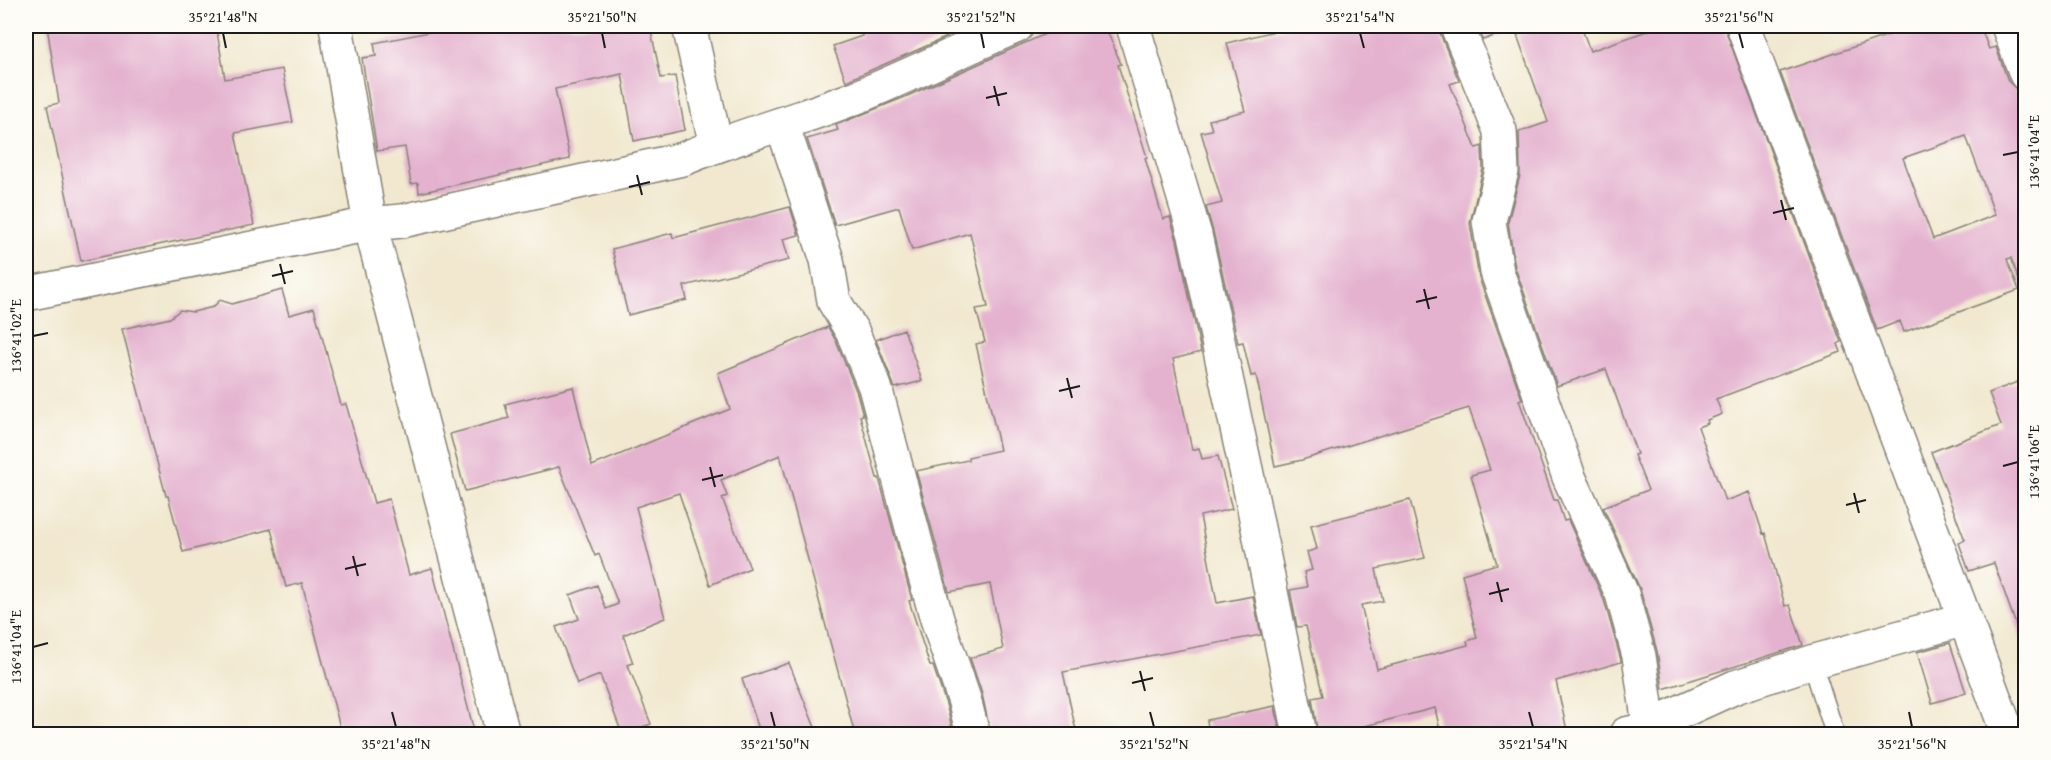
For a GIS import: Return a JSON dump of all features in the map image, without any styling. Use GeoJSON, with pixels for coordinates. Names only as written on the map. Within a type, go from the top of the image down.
{"type":"FeatureCollection","features":[{"type":"Feature","properties":{"kind":"street"},"geometry":{"type":"LineString","coordinates":[[336,26],[370,224],[503,735]]}},
{"type":"Feature","properties":{"kind":"street"},"geometry":{"type":"LineString","coordinates":[[689,26],[716,145]]}},
{"type":"Feature","properties":{"kind":"street"},"geometry":{"type":"LineString","coordinates":[[26,294],[370,224],[402,221],[683,159],[716,145],[856,97],[1017,26]]}},
{"type":"Feature","properties":{"kind":"street"},"geometry":{"type":"LineString","coordinates":[[1133,26],[1195,235],[1300,735]]}},
{"type":"Feature","properties":{"kind":"street"},"geometry":{"type":"LineString","coordinates":[[1457,26],[1500,131],[1502,171],[1489,221],[1497,272],[1569,477],[1622,594],[1639,656],[1638,731],[1735,687],[1812,662],[1965,619]]}},
{"type":"Feature","properties":{"kind":"street"},"geometry":{"type":"LineString","coordinates":[[1743,26],[2008,735]]}},
{"type":"Feature","properties":{"kind":"street"},"geometry":{"type":"LineString","coordinates":[[2008,26],[2025,74]]}},
{"type":"Feature","properties":{"kind":"street"},"geometry":{"type":"LineString","coordinates":[[782,124],[827,260],[834,302],[853,333],[875,387],[925,577],[964,699],[973,735]]}},
{"type":"Feature","properties":{"kind":"lane"},"geometry":{"type":"LineString","coordinates":[[1812,662],[1835,735]]}},
{"type":"Feature","properties":{"kind":"building"},"geometry":{"type":"Polygon","coordinates":[[[47,26],[216,26],[225,79],[282,69],[293,122],[235,133],[254,225],[81,261],[47,106],[59,103],[47,26]]]}},
{"type":"Feature","properties":{"kind":"building"},"geometry":{"type":"Polygon","coordinates":[[[459,26],[650,26],[661,78],[675,76],[685,130],[634,141],[622,74],[555,89],[570,159],[419,193],[418,183],[411,184],[405,147],[377,151],[362,58],[376,56],[374,43],[459,26]]]}},
{"type":"Feature","properties":{"kind":"building"},"geometry":{"type":"Polygon","coordinates":[[[858,26],[943,26],[947,37],[846,81],[833,46],[862,36],[858,26]]]}},
{"type":"Feature","properties":{"kind":"building"},"geometry":{"type":"Polygon","coordinates":[[[1063,26],[1105,26],[1121,64],[1118,65],[1147,157],[1145,158],[1163,219],[1170,217],[1177,240],[1201,352],[1173,359],[1192,450],[1199,448],[1202,459],[1218,456],[1232,509],[1200,516],[1217,603],[1253,596],[1261,635],[1063,672],[1077,735],[991,735],[982,694],[970,658],[1003,649],[990,584],[949,592],[916,471],[968,460],[968,457],[1000,450],[976,344],[985,342],[976,309],[988,307],[970,233],[912,250],[899,207],[835,225],[807,139],[838,130],[836,125],[905,97],[1063,26]]]}},
{"type":"Feature","properties":{"kind":"building"},"geometry":{"type":"Polygon","coordinates":[[[1294,26],[1439,26],[1459,81],[1450,84],[1476,148],[1482,146],[1483,169],[1470,223],[1479,278],[1522,399],[1519,400],[1554,500],[1557,500],[1564,521],[1568,520],[1604,600],[1621,660],[1621,662],[1556,681],[1568,735],[1441,735],[1435,708],[1330,735],[1318,735],[1312,698],[1323,696],[1306,626],[1297,627],[1290,590],[1307,587],[1304,572],[1312,570],[1307,552],[1317,549],[1311,525],[1410,500],[1425,558],[1376,569],[1383,601],[1361,605],[1377,669],[1468,645],[1467,641],[1477,638],[1462,574],[1497,564],[1471,475],[1490,470],[1469,408],[1302,460],[1275,466],[1256,375],[1251,376],[1243,342],[1238,343],[1206,207],[1222,203],[1201,132],[1212,130],[1209,120],[1245,111],[1227,43],[1294,26]]]}},
{"type":"Feature","properties":{"kind":"building"},"geometry":{"type":"Polygon","coordinates":[[[1477,26],[1512,26],[1513,29],[1483,40],[1477,26]]]}},
{"type":"Feature","properties":{"kind":"building"},"geometry":{"type":"Polygon","coordinates":[[[1544,26],[1581,26],[1590,51],[1661,26],[1724,26],[1841,342],[1838,344],[1841,352],[1716,399],[1722,414],[1707,420],[1708,423],[1698,427],[1725,501],[1749,492],[1763,534],[1765,533],[1785,606],[1790,605],[1803,645],[1663,689],[1657,651],[1640,589],[1603,507],[1648,490],[1634,455],[1637,454],[1606,369],[1557,386],[1515,267],[1508,222],[1520,175],[1519,132],[1548,122],[1517,35],[1544,26]]]}},
{"type":"Feature","properties":{"kind":"building"},"geometry":{"type":"Polygon","coordinates":[[[1915,26],[1980,26],[1989,49],[1996,47],[2008,81],[2016,89],[2025,115],[2025,287],[2022,288],[2011,258],[2007,259],[2019,290],[1904,332],[1900,321],[1877,330],[1780,72],[1915,26]],[[1966,136],[1903,158],[1933,239],[1995,215],[1966,136]]]}},
{"type":"Feature","properties":{"kind":"building"},"geometry":{"type":"Polygon","coordinates":[[[790,207],[799,235],[783,239],[789,260],[684,286],[687,300],[628,315],[612,249],[672,233],[673,238],[790,207]]]}},
{"type":"Feature","properties":{"kind":"building"},"geometry":{"type":"Polygon","coordinates":[[[282,290],[289,315],[314,308],[341,405],[346,404],[374,503],[389,499],[409,575],[432,568],[475,735],[342,735],[302,583],[286,587],[271,529],[183,552],[122,329],[170,318],[180,310],[193,312],[213,307],[220,300],[232,304],[282,290]]]}},
{"type":"Feature","properties":{"kind":"building"},"geometry":{"type":"Polygon","coordinates":[[[828,327],[857,393],[863,415],[860,416],[912,600],[909,601],[930,666],[933,666],[946,704],[954,735],[855,735],[780,455],[721,480],[727,496],[722,498],[750,568],[710,585],[679,493],[636,507],[665,618],[623,635],[633,663],[628,665],[651,724],[622,734],[600,675],[577,684],[556,627],[579,619],[570,595],[597,585],[606,609],[618,604],[599,554],[595,556],[559,467],[465,491],[450,434],[509,418],[505,404],[573,387],[592,466],[730,409],[718,373],[828,327]]]}},
{"type":"Feature","properties":{"kind":"building"},"geometry":{"type":"Polygon","coordinates":[[[904,329],[922,381],[895,388],[876,340],[904,329]]]}},
{"type":"Feature","properties":{"kind":"building"},"geometry":{"type":"Polygon","coordinates":[[[2025,379],[2025,638],[2021,639],[1994,563],[1969,571],[1959,543],[1965,540],[1931,452],[2001,425],[1989,393],[2025,379]]]}},
{"type":"Feature","properties":{"kind":"building"},"geometry":{"type":"Polygon","coordinates":[[[1950,643],[1966,693],[1932,703],[1917,652],[1950,643]]]}},
{"type":"Feature","properties":{"kind":"building"},"geometry":{"type":"Polygon","coordinates":[[[789,663],[818,735],[761,735],[742,679],[789,663]]]}},
{"type":"Feature","properties":{"kind":"building"},"geometry":{"type":"Polygon","coordinates":[[[1275,706],[1281,735],[1209,735],[1207,720],[1275,706]]]}}]}
